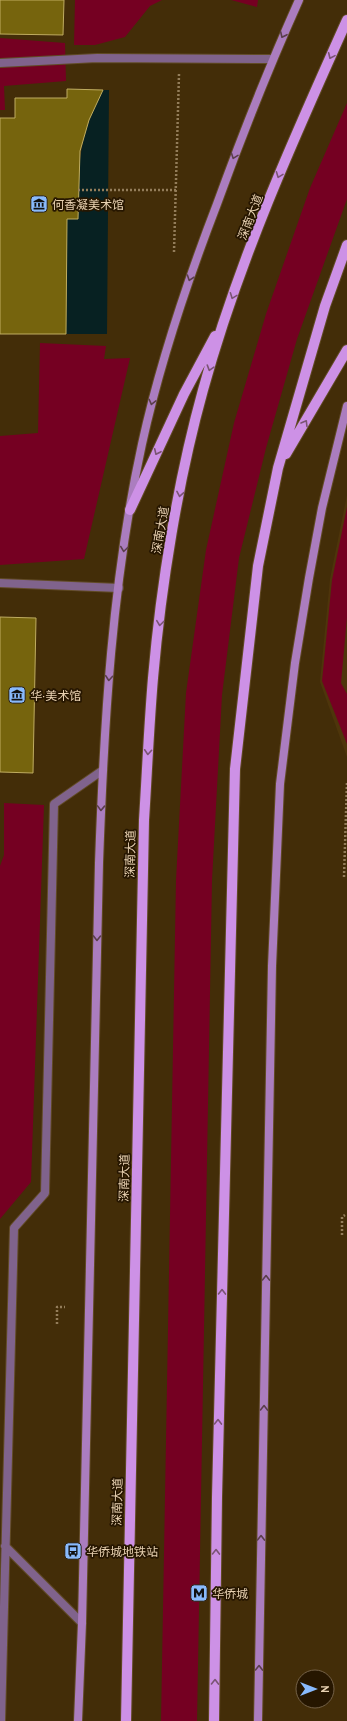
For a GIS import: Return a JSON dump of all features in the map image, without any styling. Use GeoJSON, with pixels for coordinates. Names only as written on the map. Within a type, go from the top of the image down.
{"type":"FeatureCollection","features":[{"type":"Feature","properties":{"kind":"main road"},"geometry":{"type":"LineString","coordinates":[[78,1721],[82,1623],[103,770],[109,680],[119,588],[130,510],[142,444],[176,319],[208,228],[272,60],[299,0]]}},
{"type":"Feature","properties":{"kind":"main road","name":"深南大道"},"geometry":{"type":"LineString","coordinates":[[126,1721],[144,820],[153,676],[166,576],[182,479],[203,391],[225,317],[288,151],[347,20]]}},
{"type":"Feature","properties":{"kind":"main road"},"geometry":{"type":"LineString","coordinates":[[214,1721],[216,1497],[235,769],[258,566],[278,468],[325,306],[347,245]]}},
{"type":"Feature","properties":{"kind":"main road"},"geometry":{"type":"LineString","coordinates":[[130,510],[184,394],[225,317]]}},
{"type":"Feature","properties":{"kind":"main road"},"geometry":{"type":"LineString","coordinates":[[278,468],[347,350]]}},
{"type":"Feature","properties":{"kind":"main road"},"geometry":{"type":"LineString","coordinates":[[258,1721],[272,982],[280,784],[295,663],[309,578],[323,501],[347,406]]}},
{"type":"Feature","properties":{"kind":"lane"},"geometry":{"type":"LineString","coordinates":[[0,62],[97,58],[272,60]]}},
{"type":"Feature","properties":{"kind":"lane"},"geometry":{"type":"LineString","coordinates":[[0,583],[119,588]]}},
{"type":"Feature","properties":{"kind":"lane"},"geometry":{"type":"LineString","coordinates":[[1,1721],[14,1228],[45,1193],[54,804],[103,770]]}},
{"type":"Feature","properties":{"kind":"lane"},"geometry":{"type":"LineString","coordinates":[[5,1546],[82,1623]]}},
{"type":"Feature","properties":{"kind":"path"},"geometry":{"type":"LineString","coordinates":[[174,252],[179,59]]}},
{"type":"Feature","properties":{"kind":"path"},"geometry":{"type":"LineString","coordinates":[[78,190],[176,190]]}},
{"type":"Feature","properties":{"kind":"path"},"geometry":{"type":"LineString","coordinates":[[344,877],[347,781]]}},
{"type":"Feature","properties":{"kind":"path"},"geometry":{"type":"LineString","coordinates":[[342,1235],[342,1217],[345,1215]]}},
{"type":"Feature","properties":{"kind":"path"},"geometry":{"type":"LineString","coordinates":[[57,1324],[57,1307],[65,1307]]}},
{"type":"Feature","properties":{"kind":"shaded area"},"geometry":{"type":"Polygon","coordinates":[[[75,0],[162,0],[150,6],[125,37],[95,45],[74,45],[75,0]]]}},
{"type":"Feature","properties":{"kind":"shaded area"},"geometry":{"type":"Polygon","coordinates":[[[231,0],[258,0],[257,7],[231,0]]]}},
{"type":"Feature","properties":{"kind":"shaded area"},"geometry":{"type":"Polygon","coordinates":[[[0,38],[65,43],[66,81],[4,86],[5,110],[0,110],[0,38]]]}},
{"type":"Feature","properties":{"kind":"shaded area"},"geometry":{"type":"Polygon","coordinates":[[[347,103],[347,199],[297,339],[266,448],[239,558],[222,695],[212,880],[197,1721],[161,1721],[176,880],[186,693],[206,550],[234,423],[266,314],[310,188],[347,103]]]}},
{"type":"Feature","properties":{"kind":"shaded area"},"geometry":{"type":"Polygon","coordinates":[[[40,343],[106,346],[104,359],[130,358],[84,559],[0,565],[0,436],[38,433],[40,343]]]}},
{"type":"Feature","properties":{"kind":"shaded area"},"geometry":{"type":"Polygon","coordinates":[[[347,495],[347,757],[320,682],[330,579],[347,495]]]}},
{"type":"Feature","properties":{"kind":"shaded area"},"geometry":{"type":"Polygon","coordinates":[[[347,507],[347,617],[341,683],[347,694],[347,744],[322,681],[332,580],[347,507]]]}},
{"type":"Feature","properties":{"kind":"shaded area"},"geometry":{"type":"Polygon","coordinates":[[[4,803],[44,805],[31,1182],[0,1219],[0,866],[4,855],[4,803]]]}},
{"type":"Feature","properties":{"kind":"water"},"geometry":{"type":"Polygon","coordinates":[[[103,90],[109,90],[107,334],[66,334],[67,219],[78,219],[78,183],[81,152],[84,137],[103,90]]]}},
{"type":"Feature","properties":{"kind":"building"},"geometry":{"type":"Polygon","coordinates":[[[0,0],[64,0],[63,35],[0,34],[0,0]]]}},
{"type":"Feature","properties":{"kind":"building","name":"何香凝美术馆"},"geometry":{"type":"Polygon","coordinates":[[[67,89],[103,90],[89,120],[80,151],[78,219],[67,219],[66,334],[0,334],[0,118],[15,118],[15,98],[67,98],[67,89]]]}},
{"type":"Feature","properties":{"kind":"building","name":"华·美术馆"},"geometry":{"type":"Polygon","coordinates":[[[0,617],[36,618],[33,773],[0,772],[0,617]]]}},
{"type":"Feature","properties":{"kind":"place","name":"何香凝美术馆"},"geometry":{"type":"Point","coordinates":[39,204]}},
{"type":"Feature","properties":{"kind":"place","name":"华·美术馆"},"geometry":{"type":"Point","coordinates":[17,695]}},
{"type":"Feature","properties":{"kind":"place","name":"华侨城地铁站"},"geometry":{"type":"Point","coordinates":[73,1551]}},
{"type":"Feature","properties":{"kind":"place","name":"华侨城"},"geometry":{"type":"Point","coordinates":[199,1593]}}]}
